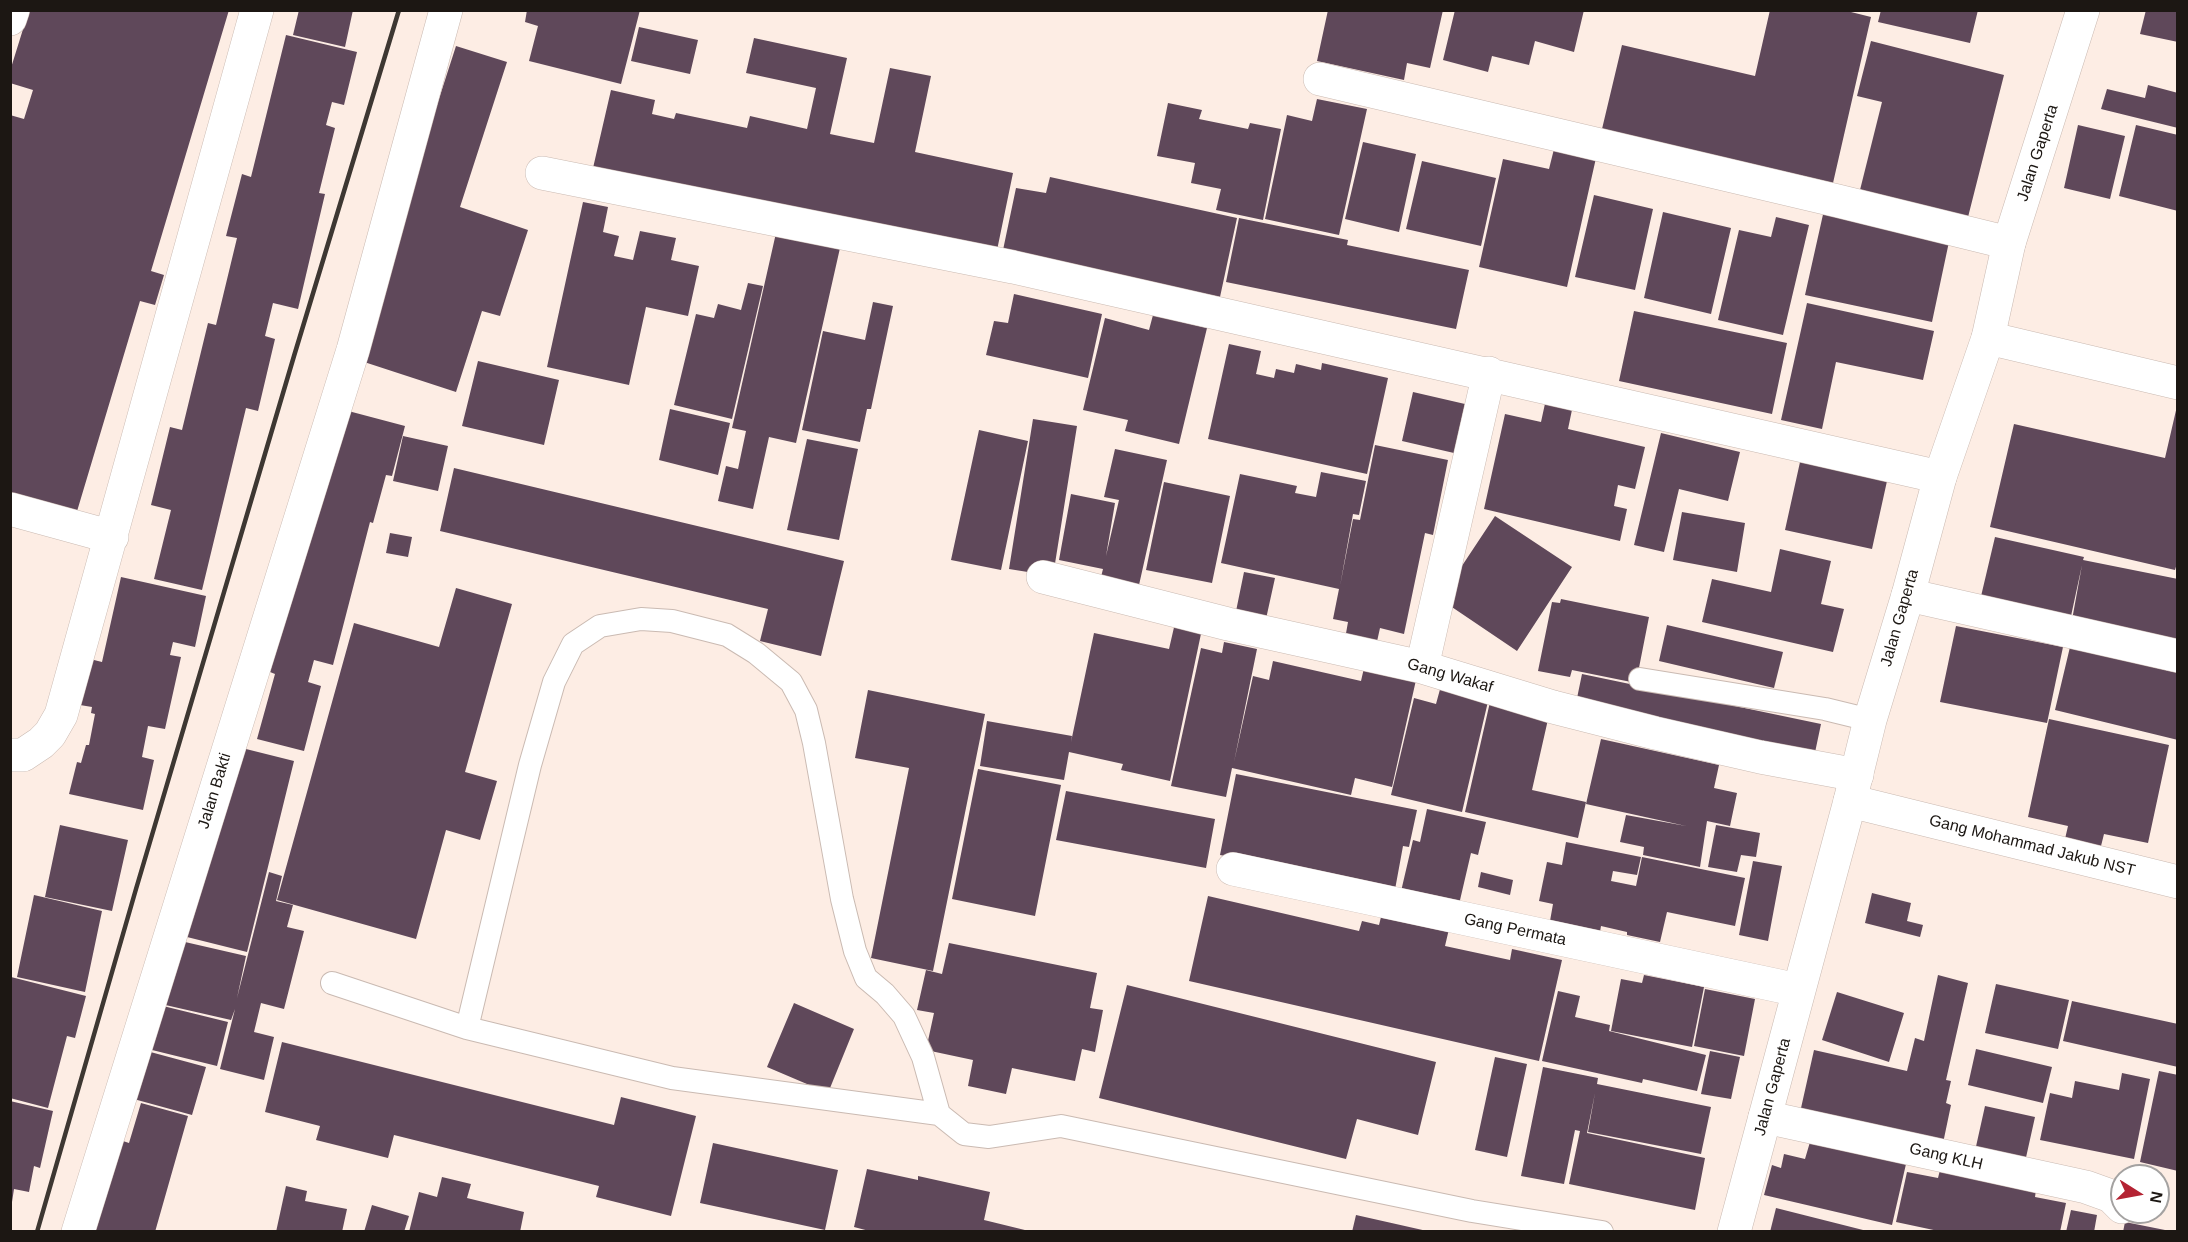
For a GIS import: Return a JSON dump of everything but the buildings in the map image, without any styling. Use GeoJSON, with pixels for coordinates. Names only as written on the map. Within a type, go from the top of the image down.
{"type":"FeatureCollection","features":[{"type":"Feature","properties":{"kind":"street"},"geometry":{"type":"LineString","coordinates":[[10,19],[13,10]]}},
{"type":"Feature","properties":{"kind":"street"},"geometry":{"type":"LineString","coordinates":[[10,755],[23,755],[41,742],[50,734],[61,715],[257,10]]}},
{"type":"Feature","properties":{"kind":"street","name":"Jalan Bakti"},"geometry":{"type":"LineString","coordinates":[[78,1232],[353,350],[446,10]]}},
{"type":"Feature","properties":{"kind":"street","name":"Jalan Gaperta"},"geometry":{"type":"LineString","coordinates":[[1734,1232],[1870,720],[1908,595],[1940,477],[1988,338],[2009,243],[2083,10]]}},
{"type":"Feature","properties":{"kind":"street"},"geometry":{"type":"LineString","coordinates":[[1320,79],[2009,243]]}},
{"type":"Feature","properties":{"kind":"street"},"geometry":{"type":"LineString","coordinates":[[542,173],[1013,267],[1940,477]]}},
{"type":"Feature","properties":{"kind":"street"},"geometry":{"type":"LineString","coordinates":[[1988,338],[2178,383]]}},
{"type":"Feature","properties":{"kind":"street"},"geometry":{"type":"LineString","coordinates":[[1422,667],[1489,373]]}},
{"type":"Feature","properties":{"kind":"street"},"geometry":{"type":"LineString","coordinates":[[10,509],[112,537]]}},
{"type":"Feature","properties":{"kind":"street","name":"Gang Wakaf"},"geometry":{"type":"LineString","coordinates":[[1043,577],[1228,624],[1422,667],[1553,708],[1760,757],[1853,788],[1887,810]]}},
{"type":"Feature","properties":{"kind":"street"},"geometry":{"type":"LineString","coordinates":[[1908,595],[2178,656]]}},
{"type":"Feature","properties":{"kind":"street","name":"Gang Mohammad Jakub NST"},"geometry":{"type":"LineString","coordinates":[[1887,810],[2178,882]]}},
{"type":"Feature","properties":{"kind":"street","name":"Gang Permata"},"geometry":{"type":"LineString","coordinates":[[1233,869],[1798,990]]}},
{"type":"Feature","properties":{"kind":"street","name":"Gang KLH"},"geometry":{"type":"LineString","coordinates":[[1765,1117],[2086,1187],[2110,1196]]}},
{"type":"Feature","properties":{"kind":"lane"},"geometry":{"type":"LineString","coordinates":[[467,1028],[530,765],[554,682],[573,644],[600,626],[641,619],[672,621],[727,635],[756,653],[791,682],[806,710],[814,743],[842,899],[855,951],[866,978],[885,994],[903,1016],[923,1057],[939,1114]]}},
{"type":"Feature","properties":{"kind":"lane"},"geometry":{"type":"LineString","coordinates":[[1640,679],[1825,710],[1870,720]]}},
{"type":"Feature","properties":{"kind":"lane"},"geometry":{"type":"LineString","coordinates":[[332,983],[467,1028],[672,1078],[939,1114],[964,1134],[989,1137],[1061,1126],[1472,1210],[1602,1232]]}},
{"type":"Feature","properties":{"kind":"lane"},"geometry":{"type":"LineString","coordinates":[[1472,1210],[1486,1232]]}},
{"type":"Feature","properties":{"kind":"railway"},"geometry":{"type":"LineString","coordinates":[[37,1232],[136,889],[399,10]]}}]}
